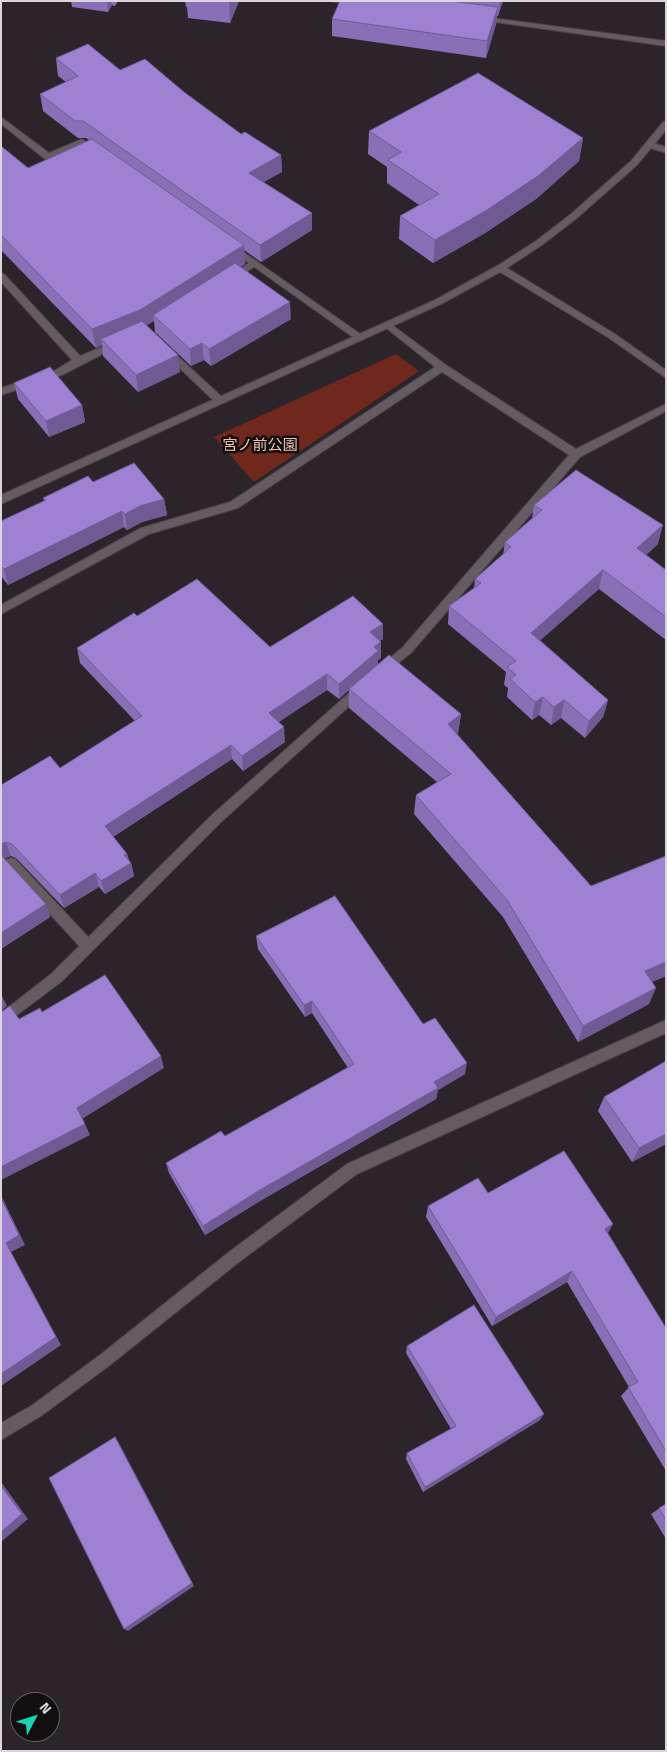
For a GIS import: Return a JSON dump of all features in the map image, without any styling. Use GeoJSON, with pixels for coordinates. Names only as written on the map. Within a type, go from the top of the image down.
{"type":"FeatureCollection","features":[{"type":"Feature","properties":{"kind":"street"},"geometry":{"type":"LineString","coordinates":[[334,1],[362,4]]}},
{"type":"Feature","properties":{"kind":"street"},"geometry":{"type":"LineString","coordinates":[[466,17],[666,44]]}},
{"type":"Feature","properties":{"kind":"street"},"geometry":{"type":"LineString","coordinates":[[1,120],[48,157],[82,142],[105,158]]}},
{"type":"Feature","properties":{"kind":"street"},"geometry":{"type":"LineString","coordinates":[[1,500],[438,302],[500,268],[539,243],[574,216],[634,163],[666,124]]}},
{"type":"Feature","properties":{"kind":"street"},"geometry":{"type":"LineString","coordinates":[[650,145],[666,150]]}},
{"type":"Feature","properties":{"kind":"street"},"geometry":{"type":"LineString","coordinates":[[222,241],[360,338]]}},
{"type":"Feature","properties":{"kind":"street"},"geometry":{"type":"LineString","coordinates":[[221,284],[254,263]]}},
{"type":"Feature","properties":{"kind":"street"},"geometry":{"type":"LineString","coordinates":[[500,268],[612,336],[666,374]]}},
{"type":"Feature","properties":{"kind":"street"},"geometry":{"type":"LineString","coordinates":[[1,276],[78,360]]}},
{"type":"Feature","properties":{"kind":"street"},"geometry":{"type":"LineString","coordinates":[[388,325],[442,366],[576,454]]}},
{"type":"Feature","properties":{"kind":"street"},"geometry":{"type":"LineString","coordinates":[[1,392],[58,373],[78,360],[129,339]]}},
{"type":"Feature","properties":{"kind":"street"},"geometry":{"type":"LineString","coordinates":[[161,345],[219,400]]}},
{"type":"Feature","properties":{"kind":"street"},"geometry":{"type":"LineString","coordinates":[[1,610],[145,531],[234,505],[442,366]]}},
{"type":"Feature","properties":{"kind":"street"},"geometry":{"type":"LineString","coordinates":[[1,1021],[56,978],[86,945],[217,818],[327,718],[408,650],[576,454],[666,407]]}},
{"type":"Feature","properties":{"kind":"street"},"geometry":{"type":"LineString","coordinates":[[11,864],[86,945]]}},
{"type":"Feature","properties":{"kind":"street"},"geometry":{"type":"LineString","coordinates":[[1,1432],[36,1411],[105,1360],[234,1257],[352,1169],[666,1026]]}},
{"type":"Feature","properties":{"kind":"green space","name":"宮ノ前公園"},"geometry":{"type":"Polygon","coordinates":[[[396,354],[419,371],[254,482],[214,437],[396,354]]]}},
{"type":"Feature","properties":{"kind":"building"},"geometry":{"type":"Polygon","coordinates":[[[340,1],[450,1],[498,7],[487,41],[332,19],[340,1]]]}},
{"type":"Feature","properties":{"kind":"building"},"geometry":{"type":"Polygon","coordinates":[[[88,44],[120,70],[145,59],[184,92],[241,134],[245,132],[281,155],[249,173],[312,213],[260,245],[83,121],[75,121],[40,94],[78,76],[56,58],[88,44]]]}},
{"type":"Feature","properties":{"kind":"building"},"geometry":{"type":"Polygon","coordinates":[[[478,73],[583,138],[538,176],[487,210],[435,240],[400,216],[439,194],[388,160],[401,152],[369,131],[478,73]]]}},
{"type":"Feature","properties":{"kind":"building"},"geometry":{"type":"Polygon","coordinates":[[[92,139],[244,245],[140,310],[92,329],[1,235],[1,146],[28,168],[92,139]]]}},
{"type":"Feature","properties":{"kind":"building"},"geometry":{"type":"Polygon","coordinates":[[[235,263],[290,302],[209,349],[202,343],[190,349],[153,315],[235,263]]]}},
{"type":"Feature","properties":{"kind":"building"},"geometry":{"type":"Polygon","coordinates":[[[142,321],[178,355],[136,375],[101,339],[142,321]]]}},
{"type":"Feature","properties":{"kind":"building"},"geometry":{"type":"Polygon","coordinates":[[[50,367],[82,405],[46,421],[14,383],[50,367]]]}},
{"type":"Feature","properties":{"kind":"building"},"geometry":{"type":"Polygon","coordinates":[[[134,463],[164,499],[140,506],[125,514],[122,511],[4,569],[1,566],[1,521],[46,500],[43,498],[88,476],[93,482],[134,463]]]}},
{"type":"Feature","properties":{"kind":"building"},"geometry":{"type":"Polygon","coordinates":[[[576,470],[663,525],[637,548],[666,570],[666,617],[603,570],[531,633],[608,700],[589,721],[564,700],[554,707],[543,697],[535,702],[510,679],[516,675],[507,667],[516,661],[449,606],[481,583],[475,579],[511,547],[505,542],[542,510],[534,505],[576,470]]]}},
{"type":"Feature","properties":{"kind":"building"},"geometry":{"type":"Polygon","coordinates":[[[197,579],[270,647],[353,596],[383,624],[370,632],[381,642],[374,647],[378,651],[339,684],[327,674],[269,713],[284,727],[242,756],[231,745],[105,826],[127,854],[124,855],[131,863],[101,881],[95,873],[60,895],[12,844],[6,842],[1,844],[1,785],[50,756],[60,768],[142,716],[77,648],[134,613],[137,616],[197,579]]]}},
{"type":"Feature","properties":{"kind":"building"},"geometry":{"type":"Polygon","coordinates":[[[389,655],[461,714],[448,724],[591,886],[666,856],[666,962],[645,971],[656,988],[583,1026],[507,900],[416,795],[451,774],[349,689],[389,655]]]}},
{"type":"Feature","properties":{"kind":"building"},"geometry":{"type":"Polygon","coordinates":[[[1,855],[46,904],[1,933],[1,855]]]}},
{"type":"Feature","properties":{"kind":"building"},"geometry":{"type":"Polygon","coordinates":[[[335,896],[423,1024],[435,1018],[467,1063],[434,1082],[438,1088],[258,1191],[203,1226],[166,1163],[221,1131],[225,1136],[354,1064],[312,1001],[304,1005],[256,936],[335,896]]]}},
{"type":"Feature","properties":{"kind":"building"},"geometry":{"type":"Polygon","coordinates":[[[105,975],[161,1056],[77,1108],[85,1124],[1,1167],[1,1012],[10,1006],[19,1019],[40,1008],[42,1012],[105,975]]]}},
{"type":"Feature","properties":{"kind":"building"},"geometry":{"type":"Polygon","coordinates":[[[666,1061],[666,1134],[639,1148],[604,1097],[666,1061]]]}},
{"type":"Feature","properties":{"kind":"building"},"geometry":{"type":"Polygon","coordinates":[[[564,1151],[613,1224],[605,1229],[666,1328],[666,1451],[628,1387],[638,1382],[572,1271],[496,1317],[428,1206],[478,1178],[488,1193],[564,1151]]]}},
{"type":"Feature","properties":{"kind":"building"},"geometry":{"type":"Polygon","coordinates":[[[1,1198],[19,1235],[6,1243],[56,1337],[1,1374],[1,1198]]]}},
{"type":"Feature","properties":{"kind":"building"},"geometry":{"type":"Polygon","coordinates":[[[474,1305],[544,1414],[425,1487],[407,1453],[456,1426],[407,1346],[474,1305]]]}},
{"type":"Feature","properties":{"kind":"building"},"geometry":{"type":"Polygon","coordinates":[[[115,1437],[192,1583],[124,1629],[49,1478],[115,1437]]]}},
{"type":"Feature","properties":{"kind":"building"},"geometry":{"type":"Polygon","coordinates":[[[1,1486],[22,1514],[1,1532],[1,1486]]]}},
{"type":"Feature","properties":{"kind":"building"},"geometry":{"type":"Polygon","coordinates":[[[666,1504],[666,1520],[659,1508],[666,1504]]]}}]}
